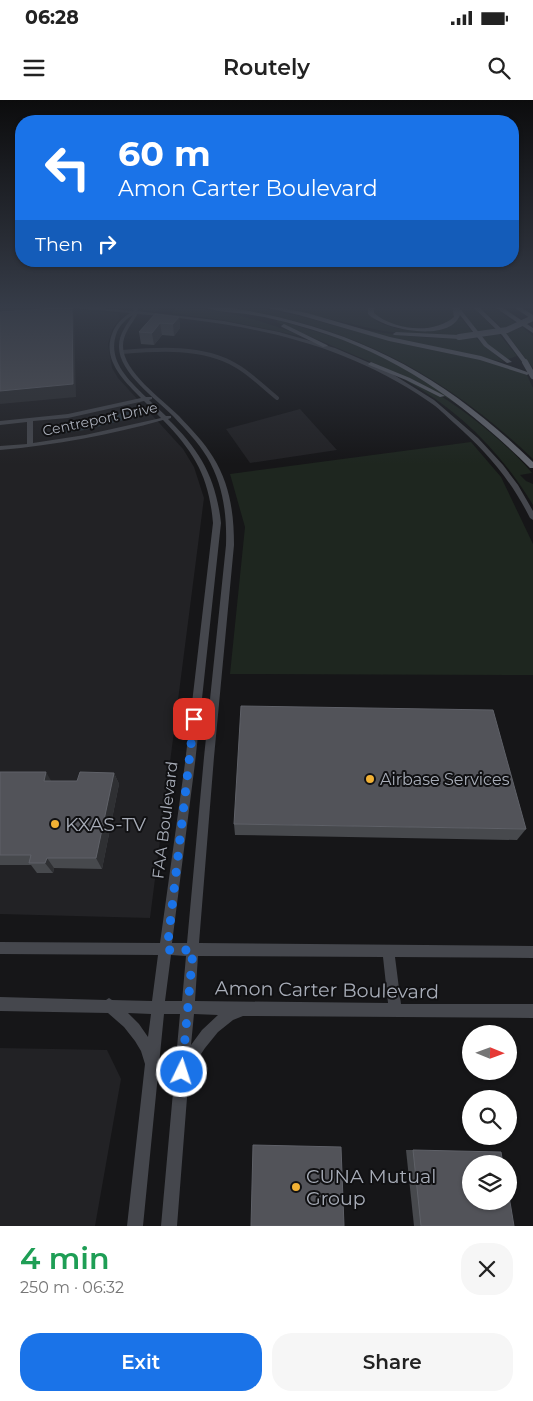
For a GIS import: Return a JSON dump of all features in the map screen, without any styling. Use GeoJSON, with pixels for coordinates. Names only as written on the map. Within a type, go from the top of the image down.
{"type":"FeatureCollection","features":[{"type":"Feature","properties":{"kind":"highway"},"geometry":{"type":"LineString","coordinates":[[392,359],[438,385],[466,405],[508,439],[532,467]]}},
{"type":"Feature","properties":{"kind":"highway"},"geometry":{"type":"LineString","coordinates":[[483,359],[531,375]]}},
{"type":"Feature","properties":{"kind":"highway"},"geometry":{"type":"LineString","coordinates":[[505,359],[531,375]]}},
{"type":"Feature","properties":{"kind":"highway"},"geometry":{"type":"LineString","coordinates":[[522,359],[531,375]]}},
{"type":"Feature","properties":{"kind":"highway"},"geometry":{"type":"LineString","coordinates":[[371,364],[424,386],[458,406],[500,437],[532,467]]}},
{"type":"Feature","properties":{"kind":"street","name":"FAA Boulevard"},"geometry":{"type":"LineString","coordinates":[[114,359],[116,366],[133,386],[196,455],[211,487],[217,523],[216,545],[167,950],[158,1006],[135,1226]]}},
{"type":"Feature","properties":{"kind":"street"},"geometry":{"type":"LineString","coordinates":[[123,359],[131,371],[194,436],[210,457],[223,485],[228,503],[230,545],[187,1007],[169,1226]]}},
{"type":"Feature","properties":{"kind":"street"},"geometry":{"type":"LineString","coordinates":[[215,359],[236,365],[277,398]]}},
{"type":"Feature","properties":{"kind":"street"},"geometry":{"type":"LineString","coordinates":[[357,359],[396,377],[463,425],[502,465],[526,503],[533,518]]}},
{"type":"Feature","properties":{"kind":"street"},"geometry":{"type":"LineString","coordinates":[[120,406],[134,395],[133,386]]}},
{"type":"Feature","properties":{"kind":"street","name":"Centreport Drive"},"geometry":{"type":"LineString","coordinates":[[0,423],[68,416],[156,397]]}},
{"type":"Feature","properties":{"kind":"street","name":"Centreport Drive"},"geometry":{"type":"LineString","coordinates":[[0,448],[89,437],[174,416]]}},
{"type":"Feature","properties":{"kind":"street"},"geometry":{"type":"LineString","coordinates":[[30,421],[30,445]]}},
{"type":"Feature","properties":{"kind":"street"},"geometry":{"type":"LineString","coordinates":[[136,426],[158,426],[175,430]]}},
{"type":"Feature","properties":{"kind":"street"},"geometry":{"type":"LineString","coordinates":[[211,487],[223,485]]}},
{"type":"Feature","properties":{"kind":"street"},"geometry":{"type":"LineString","coordinates":[[200,672],[217,673]]}},
{"type":"Feature","properties":{"kind":"street"},"geometry":{"type":"LineString","coordinates":[[0,948],[533,952]]}},
{"type":"Feature","properties":{"kind":"street"},"geometry":{"type":"LineString","coordinates":[[388,950],[395,1009]]}},
{"type":"Feature","properties":{"kind":"street","name":"Amon Carter Boulevard"},"geometry":{"type":"LineString","coordinates":[[0,1004],[244,1009],[533,1011]]}},
{"type":"Feature","properties":{"kind":"street"},"geometry":{"type":"LineString","coordinates":[[109,1006],[138,1033],[148,1050],[152,1074]]}},
{"type":"Feature","properties":{"kind":"street"},"geometry":{"type":"LineString","coordinates":[[182,1072],[214,1026],[228,1014],[244,1009]]}},
{"type":"Feature","properties":{"kind":"shaded area"},"geometry":{"type":"Polygon","coordinates":[[[0,359],[110,359],[112,368],[118,378],[183,449],[194,467],[204,498],[150,918],[0,914],[0,359]]]}},
{"type":"Feature","properties":{"kind":"shaded area"},"geometry":{"type":"Polygon","coordinates":[[[363,359],[386,359],[408,369],[461,406],[416,381],[363,359]]]}},
{"type":"Feature","properties":{"kind":"shaded area"},"geometry":{"type":"Polygon","coordinates":[[[394,359],[475,359],[527,375],[533,388],[533,459],[497,427],[462,400],[394,359]]]}},
{"type":"Feature","properties":{"kind":"shaded area"},"geometry":{"type":"Polygon","coordinates":[[[488,359],[500,359],[504,362],[488,359]]]}},
{"type":"Feature","properties":{"kind":"shaded area"},"geometry":{"type":"Polygon","coordinates":[[[526,359],[533,359],[533,368],[526,359]]]}},
{"type":"Feature","properties":{"kind":"shaded area"},"geometry":{"type":"Polygon","coordinates":[[[405,380],[419,384],[454,404],[508,448],[532,473],[520,475],[526,481],[533,484],[533,505],[507,467],[477,434],[443,405],[405,380]]]}},
{"type":"Feature","properties":{"kind":"shaded area"},"geometry":{"type":"Polygon","coordinates":[[[300,409],[337,450],[250,463],[226,429],[300,409]]]}},
{"type":"Feature","properties":{"kind":"shaded area"},"geometry":{"type":"Polygon","coordinates":[[[133,411],[141,413],[140,416],[85,430],[50,435],[49,432],[55,426],[133,411]]]}},
{"type":"Feature","properties":{"kind":"shaded area"},"geometry":{"type":"Polygon","coordinates":[[[471,442],[501,477],[533,544],[533,675],[230,674],[245,527],[230,474],[471,442]]]}},
{"type":"Feature","properties":{"kind":"shaded area"},"geometry":{"type":"Polygon","coordinates":[[[0,1048],[107,1050],[121,1079],[95,1226],[0,1226],[0,1048]]]}},
{"type":"Feature","properties":{"kind":"building"},"geometry":{"type":"Polygon","coordinates":[[[0,359],[73,359],[73,384],[0,391],[0,359]]]}},
{"type":"Feature","properties":{"kind":"building","name":"Airbase Services"},"geometry":{"type":"Polygon","coordinates":[[[241,706],[493,710],[526,829],[234,824],[241,706]]]}},
{"type":"Feature","properties":{"kind":"building","name":"KXAS-TV"},"geometry":{"type":"Polygon","coordinates":[[[0,772],[46,772],[44,781],[77,781],[80,772],[114,773],[96,858],[47,858],[45,863],[29,863],[31,855],[0,855],[0,772]]]}},
{"type":"Feature","properties":{"kind":"building","name":"CUNA Mutual Group"},"geometry":{"type":"Polygon","coordinates":[[[253,1145],[341,1147],[344,1226],[251,1226],[253,1145]]]}},
{"type":"Feature","properties":{"kind":"building","name":"CUNA Mutual Group"},"geometry":{"type":"Polygon","coordinates":[[[413,1150],[501,1152],[502,1155],[462,1155],[462,1210],[511,1210],[514,1226],[421,1226],[413,1150]]]}},
{"type":"Feature","properties":{"kind":"place","name":"Airbase Services"},"geometry":{"type":"Point","coordinates":[370,779]}},
{"type":"Feature","properties":{"kind":"place","name":"KXAS-TV"},"geometry":{"type":"Point","coordinates":[55,824]}},
{"type":"Feature","properties":{"kind":"place","name":"CUNA Mutual Group"},"geometry":{"type":"Point","coordinates":[296,1187]}},
{"type":"Feature","properties":{"kind":"route"},"geometry":{"type":"LineString","coordinates":[[182,1072],[193,950],[167,950],[194,719]]}}]}
